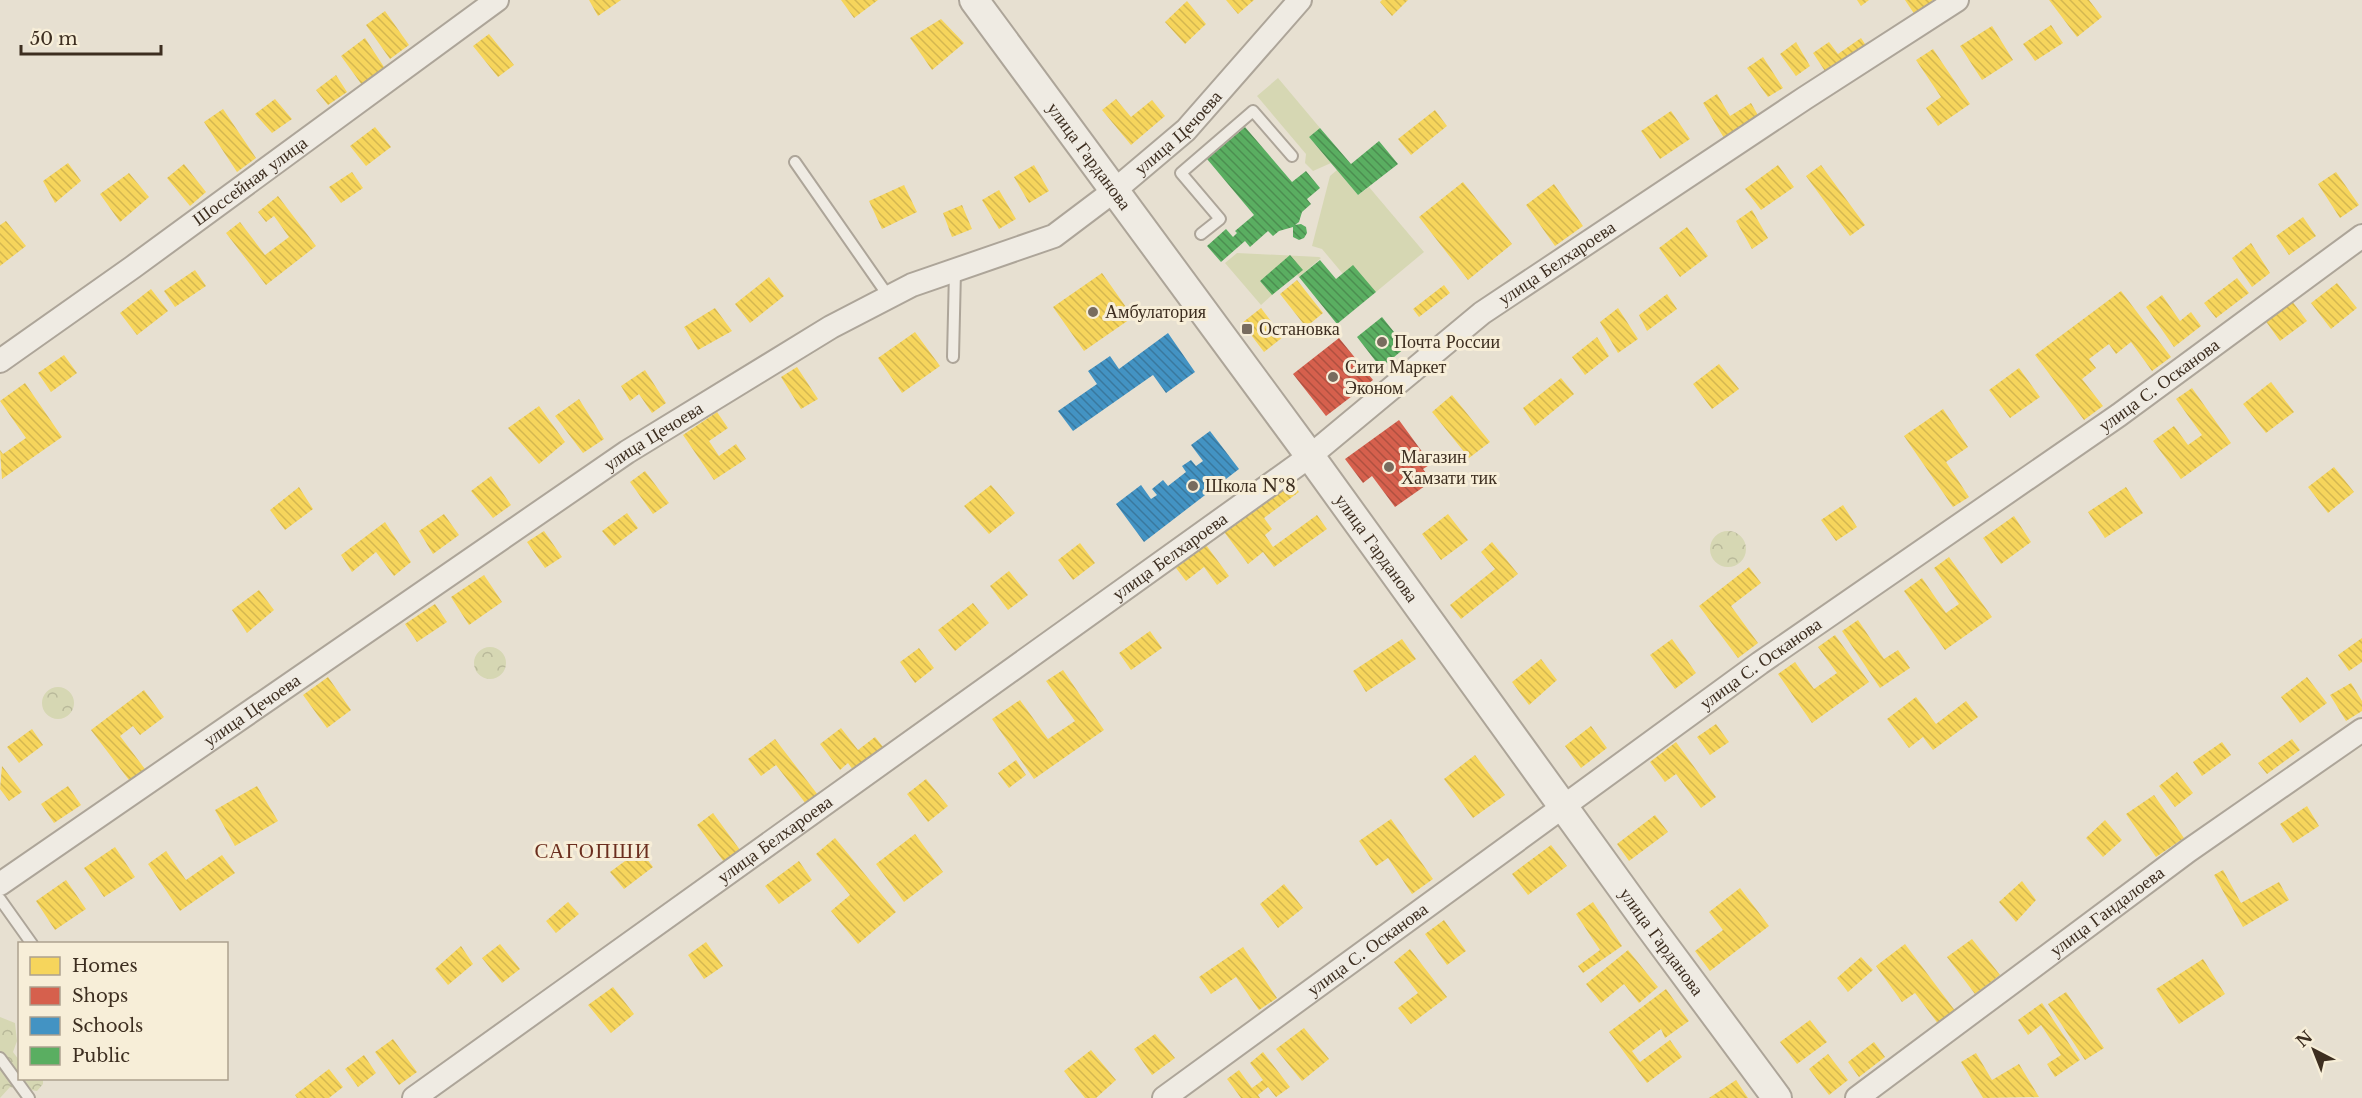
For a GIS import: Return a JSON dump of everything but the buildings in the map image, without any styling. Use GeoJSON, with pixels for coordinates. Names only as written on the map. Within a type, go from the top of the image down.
{"type":"FeatureCollection","features":[{"type":"Feature","properties":{"kind":"street","name":"Шоссейная улица"},"geometry":{"type":"LineString","coordinates":[[0,361],[133,267],[497,0]]}},
{"type":"Feature","properties":{"kind":"street","name":"улица Гарданова"},"geometry":{"type":"LineString","coordinates":[[974,0],[1310,456],[1566,807],[1648,924],[1777,1098]]}},
{"type":"Feature","properties":{"kind":"street","name":"улица Цечоева"},"geometry":{"type":"LineString","coordinates":[[0,884],[627,452],[831,327],[912,285],[1054,236],[1115,190],[1186,130],[1300,0]]}},
{"type":"Feature","properties":{"kind":"street","name":"улица Белхароева"},"geometry":{"type":"LineString","coordinates":[[414,1098],[1310,456],[1482,313],[1795,104],[1957,0]]}},
{"type":"Feature","properties":{"kind":"street","name":"улица С. Осканова"},"geometry":{"type":"LineString","coordinates":[[1164,1098],[1566,807],[1760,663],[2119,415],[2362,236]]}},
{"type":"Feature","properties":{"kind":"street","name":"улица Гандалоева"},"geometry":{"type":"LineString","coordinates":[[1857,1098],[2187,851],[2362,730]]}},
{"type":"Feature","properties":{"kind":"lane"},"geometry":{"type":"LineString","coordinates":[[1202,234],[1220,219],[1181,172],[1250,108],[1292,156]]}},
{"type":"Feature","properties":{"kind":"lane"},"geometry":{"type":"LineString","coordinates":[[795,162],[889,297]]}},
{"type":"Feature","properties":{"kind":"lane"},"geometry":{"type":"LineString","coordinates":[[953,357],[955,271]]}},
{"type":"Feature","properties":{"kind":"lane"},"geometry":{"type":"LineString","coordinates":[[0,899],[31,942]]}},
{"type":"Feature","properties":{"kind":"lane"},"geometry":{"type":"LineString","coordinates":[[0,1058],[29,1098]]}},
{"type":"Feature","properties":{"kind":"green space"},"geometry":{"type":"Polygon","coordinates":[[[1278,78],[1320,128],[1309,137],[1331,163],[1313,171],[1305,163],[1306,154],[1257,96],[1278,78]]]}},
{"type":"Feature","properties":{"kind":"green space"},"geometry":{"type":"Polygon","coordinates":[[[1337,170],[1358,195],[1369,187],[1424,252],[1376,292],[1343,274],[1322,249],[1312,246],[1330,176],[1337,170]]]}},
{"type":"Feature","properties":{"kind":"green space"},"geometry":{"type":"Polygon","coordinates":[[[1237,253],[1319,257],[1321,258],[1299,277],[1297,275],[1302,270],[1290,256],[1260,281],[1272,295],[1261,305],[1225,263],[1237,253]]]}},
{"type":"Feature","properties":{"kind":"green space"},"geometry":{"type":"Polygon","coordinates":[[[1728,531],[1741,536],[1746,549],[1741,562],[1728,567],[1715,562],[1710,549],[1715,536],[1728,531]]]}},
{"type":"Feature","properties":{"kind":"green space"},"geometry":{"type":"Polygon","coordinates":[[[490,647],[501,652],[506,663],[501,674],[490,679],[479,674],[474,663],[479,652],[490,647]]]}},
{"type":"Feature","properties":{"kind":"green space"},"geometry":{"type":"Polygon","coordinates":[[[58,687],[69,692],[74,703],[69,714],[58,719],[47,714],[42,703],[47,692],[58,687]]]}},
{"type":"Feature","properties":{"kind":"green space"},"geometry":{"type":"Polygon","coordinates":[[[0,1017],[15,1023],[17,1041],[13,1052],[18,1059],[18,1080],[43,1080],[43,1084],[37,1091],[10,1087],[0,1098],[0,1017]]]}},
{"type":"Feature","properties":{"kind":"place","name":"Амбулатория"},"geometry":{"type":"Point","coordinates":[1093,312]}},
{"type":"Feature","properties":{"kind":"place","name":"Остановка"},"geometry":{"type":"Point","coordinates":[1247,329]}},
{"type":"Feature","properties":{"kind":"place","name":"Почта России"},"geometry":{"type":"Point","coordinates":[1382,342]}},
{"type":"Feature","properties":{"kind":"place","name":"Сити Маркет Эконом"},"geometry":{"type":"Point","coordinates":[1333,377]}},
{"type":"Feature","properties":{"kind":"place","name":"Магазин Хамзати тик"},"geometry":{"type":"Point","coordinates":[1389,467]}},
{"type":"Feature","properties":{"kind":"place","name":"Школа №8"},"geometry":{"type":"Point","coordinates":[1193,486]}},
{"type":"Feature","properties":{"kind":"district","name":"САГОПШИ"},"geometry":{"type":"Point","coordinates":[593,851]}}]}
